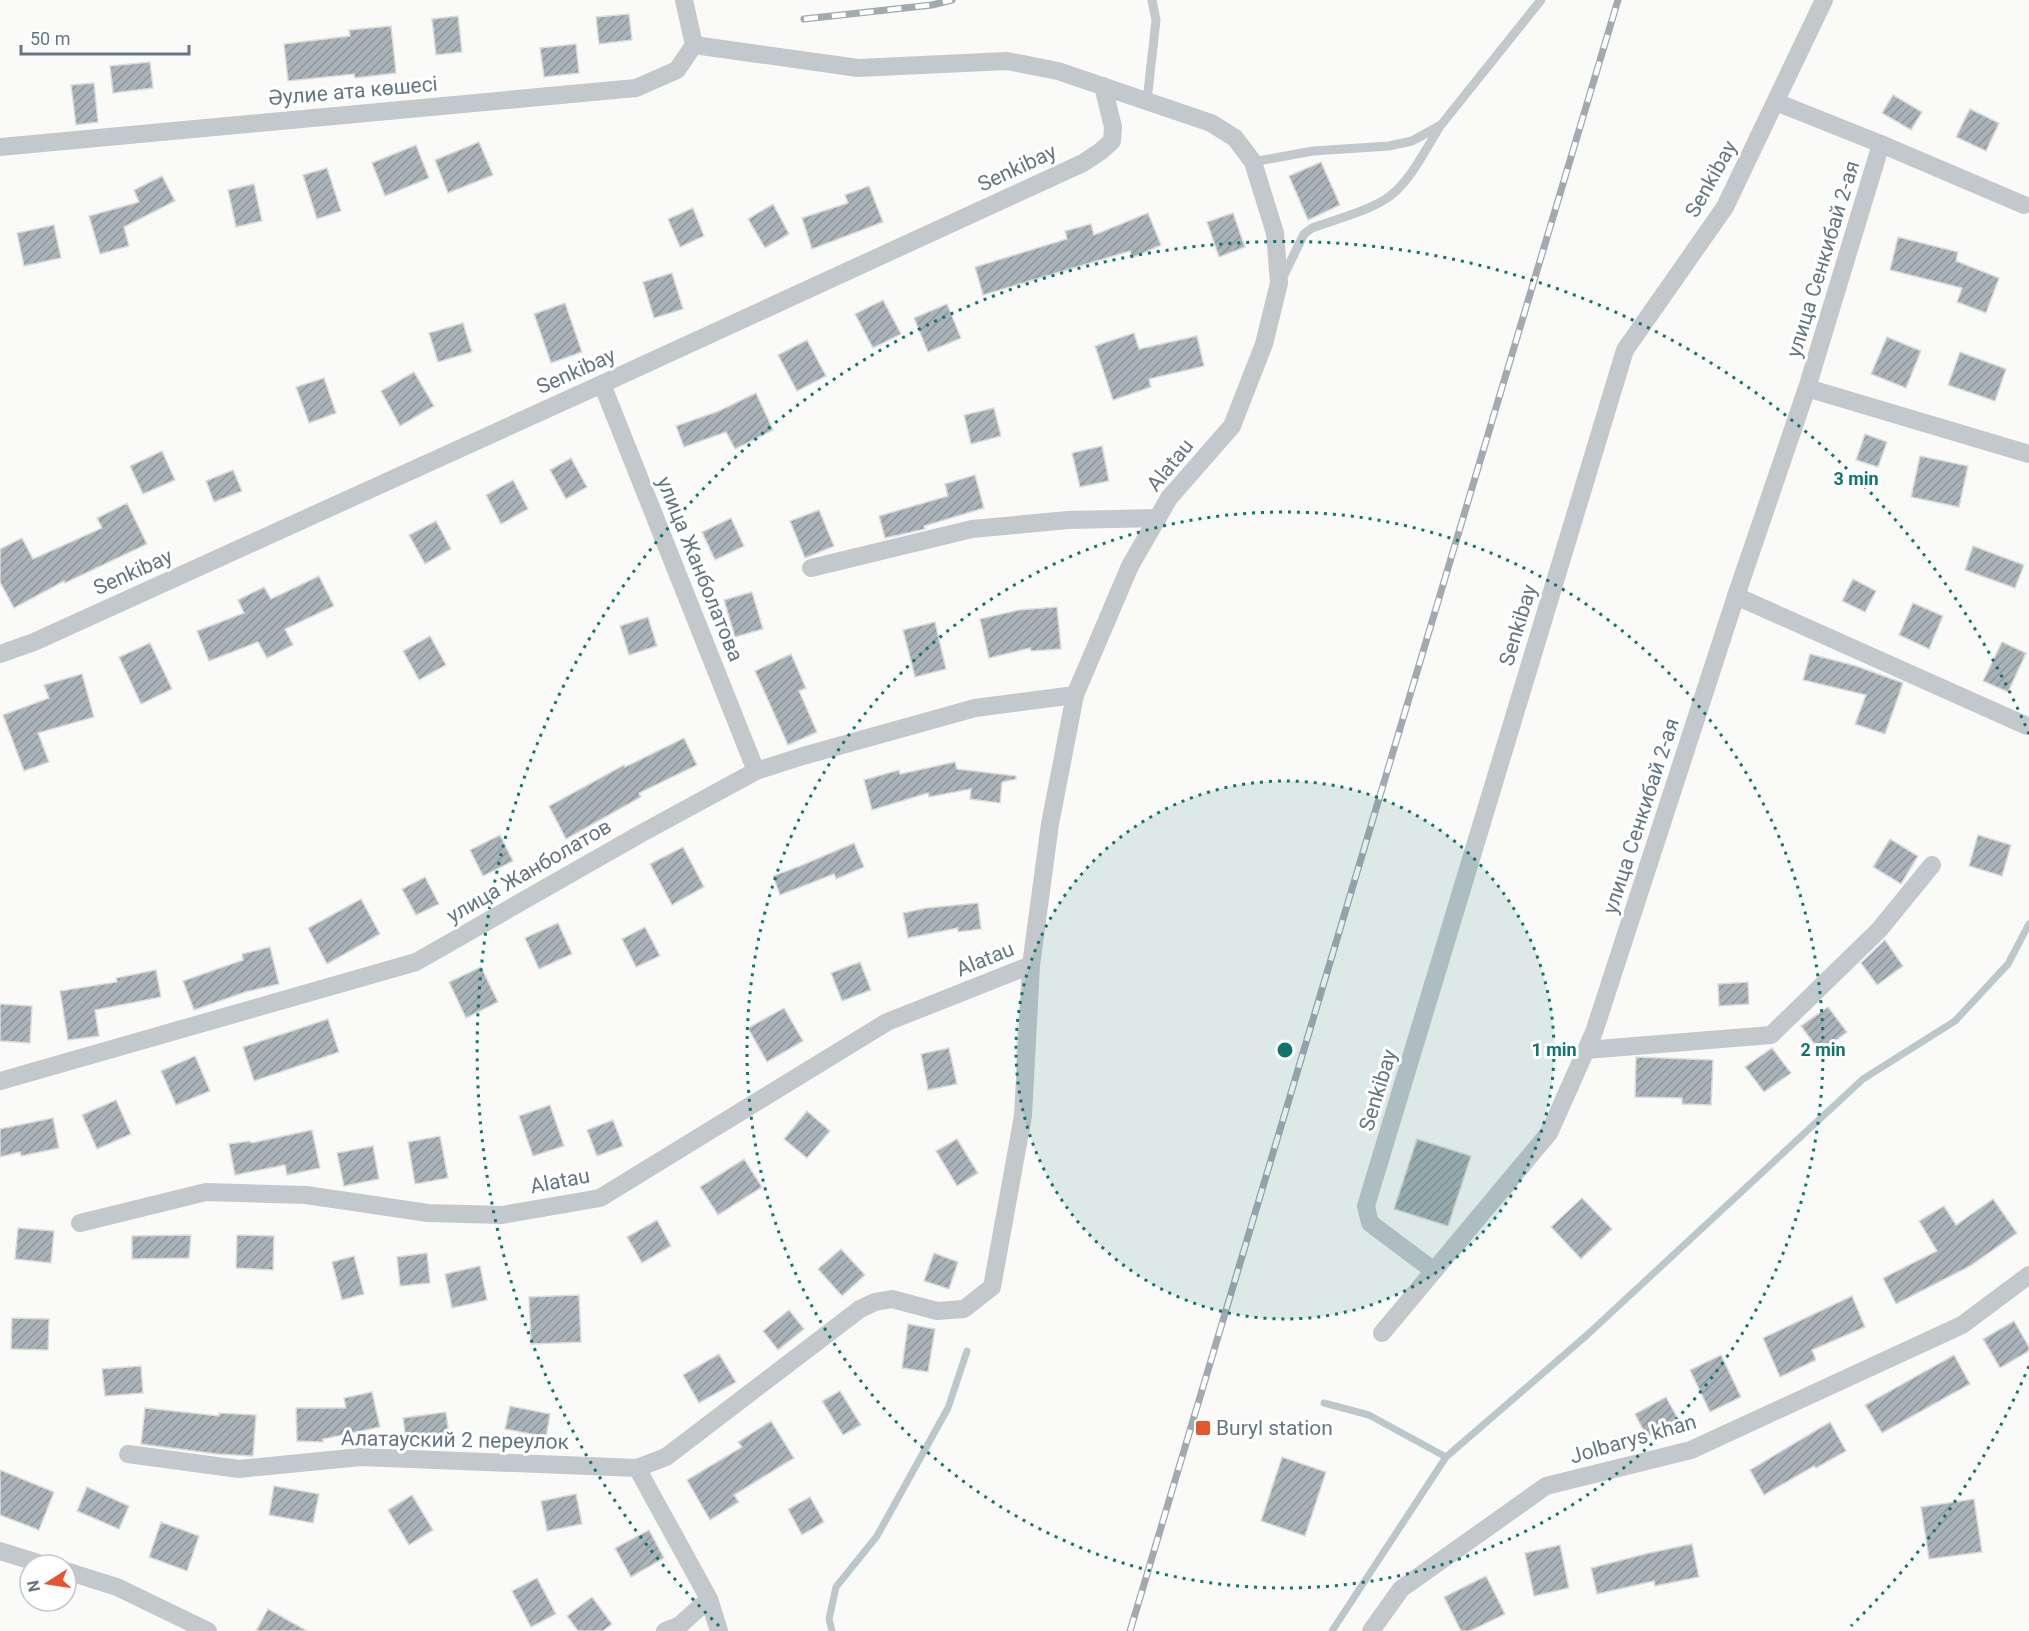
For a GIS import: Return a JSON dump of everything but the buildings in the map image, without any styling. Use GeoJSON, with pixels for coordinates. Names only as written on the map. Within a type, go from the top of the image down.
{"type":"FeatureCollection","features":[{"type":"Feature","properties":{"kind":"street"},"geometry":{"type":"LineString","coordinates":[[684,0],[694,45]]}},
{"type":"Feature","properties":{"kind":"street","name":"Senkibay"},"geometry":{"type":"LineString","coordinates":[[1434,1271],[1370,1223],[1366,1206],[1625,350],[1725,207],[1824,0]]}},
{"type":"Feature","properties":{"kind":"street","name":"Alatau"},"geometry":{"type":"LineString","coordinates":[[638,1468],[666,1457],[860,1309],[874,1302],[892,1299],[937,1311],[964,1309],[992,1287],[1023,1116],[1031,965],[1050,824],[1075,695],[1130,566],[1169,498],[1232,426],[1264,344],[1279,283],[1275,233],[1253,162],[1235,138],[1211,123],[1058,71],[1007,61],[858,68],[694,45]]}},
{"type":"Feature","properties":{"kind":"street","name":"Әулие ата көшесі"},"geometry":{"type":"LineString","coordinates":[[0,147],[636,88],[677,70],[694,45]]}},
{"type":"Feature","properties":{"kind":"street","name":"Senkibay"},"geometry":{"type":"LineString","coordinates":[[0,654],[34,642],[1083,163],[1112,141],[1113,127],[1103,86]]}},
{"type":"Feature","properties":{"kind":"street","name":"улица Сенкибай 2-ая"},"geometry":{"type":"LineString","coordinates":[[1776,102],[2024,205]]}},
{"type":"Feature","properties":{"kind":"street","name":"улица Сенкибай 2-ая"},"geometry":{"type":"LineString","coordinates":[[1382,1333],[1549,1133],[1594,1032],[1736,596],[1807,388],[1881,144]]}},
{"type":"Feature","properties":{"kind":"street","name":"улица Жанболатова"},"geometry":{"type":"LineString","coordinates":[[602,384],[756,771]]}},
{"type":"Feature","properties":{"kind":"street","name":"улица Сенкибай 2-ая"},"geometry":{"type":"LineString","coordinates":[[1807,388],[2029,454]]}},
{"type":"Feature","properties":{"kind":"street"},"geometry":{"type":"LineString","coordinates":[[812,568],[972,530],[1068,520],[1158,518]]}},
{"type":"Feature","properties":{"kind":"street"},"geometry":{"type":"LineString","coordinates":[[1736,596],[2027,726]]}},
{"type":"Feature","properties":{"kind":"street","name":"улица Жанболатов"},"geometry":{"type":"LineString","coordinates":[[0,1081],[416,962],[756,771],[975,708],[1075,695]]}},
{"type":"Feature","properties":{"kind":"street"},"geometry":{"type":"LineString","coordinates":[[1586,1050],[1771,1035],[1879,930],[1932,865]]}},
{"type":"Feature","properties":{"kind":"street","name":"Alatau"},"geometry":{"type":"LineString","coordinates":[[80,1223],[206,1192],[306,1196],[438,1214],[502,1215],[600,1198],[887,1022],[1031,965]]}},
{"type":"Feature","properties":{"kind":"street","name":"Jolbarys khan"},"geometry":{"type":"LineString","coordinates":[[1371,1631],[1401,1589],[1546,1486],[1691,1450],[1962,1325],[2029,1275]]}},
{"type":"Feature","properties":{"kind":"street","name":"Алатауский 2 переулок"},"geometry":{"type":"LineString","coordinates":[[128,1454],[239,1469],[361,1457],[638,1468]]}},
{"type":"Feature","properties":{"kind":"street"},"geometry":{"type":"LineString","coordinates":[[638,1468],[709,1599],[719,1631]]}},
{"type":"Feature","properties":{"kind":"street"},"geometry":{"type":"LineString","coordinates":[[0,1551],[18,1557]]}},
{"type":"Feature","properties":{"kind":"street"},"geometry":{"type":"LineString","coordinates":[[78,1575],[117,1587],[208,1631]]}},
{"type":"Feature","properties":{"kind":"street"},"geometry":{"type":"LineString","coordinates":[[665,1631],[680,1624],[709,1599]]}},
{"type":"Feature","properties":{"kind":"lane"},"geometry":{"type":"LineString","coordinates":[[1147,101],[1156,20],[1152,0]]}},
{"type":"Feature","properties":{"kind":"lane"},"geometry":{"type":"LineString","coordinates":[[1279,283],[1304,234],[1312,228],[1375,205],[1390,196],[1404,183],[1441,125],[1541,0]]}},
{"type":"Feature","properties":{"kind":"lane"},"geometry":{"type":"LineString","coordinates":[[1253,162],[1313,151],[1389,146],[1412,141],[1441,125]]}},
{"type":"Feature","properties":{"kind":"waterway"},"geometry":{"type":"LineString","coordinates":[[1332,1631],[1446,1457],[1587,1335],[1863,1079],[1955,1021],[2008,964],[2029,924]]}},
{"type":"Feature","properties":{"kind":"waterway"},"geometry":{"type":"LineString","coordinates":[[832,1631],[829,1619],[836,1587],[877,1536],[948,1408],[967,1351]]}},
{"type":"Feature","properties":{"kind":"waterway"},"geometry":{"type":"LineString","coordinates":[[1324,1403],[1369,1415],[1446,1457]]}},
{"type":"Feature","properties":{"kind":"railway"},"geometry":{"type":"LineString","coordinates":[[804,19],[932,5],[952,0]]}},
{"type":"Feature","properties":{"kind":"railway"},"geometry":{"type":"LineString","coordinates":[[1130,1631],[1618,0]]}},
{"type":"Feature","properties":{"kind":"place","name":"Buryl station"},"geometry":{"type":"Point","coordinates":[1203,1428]}}]}
